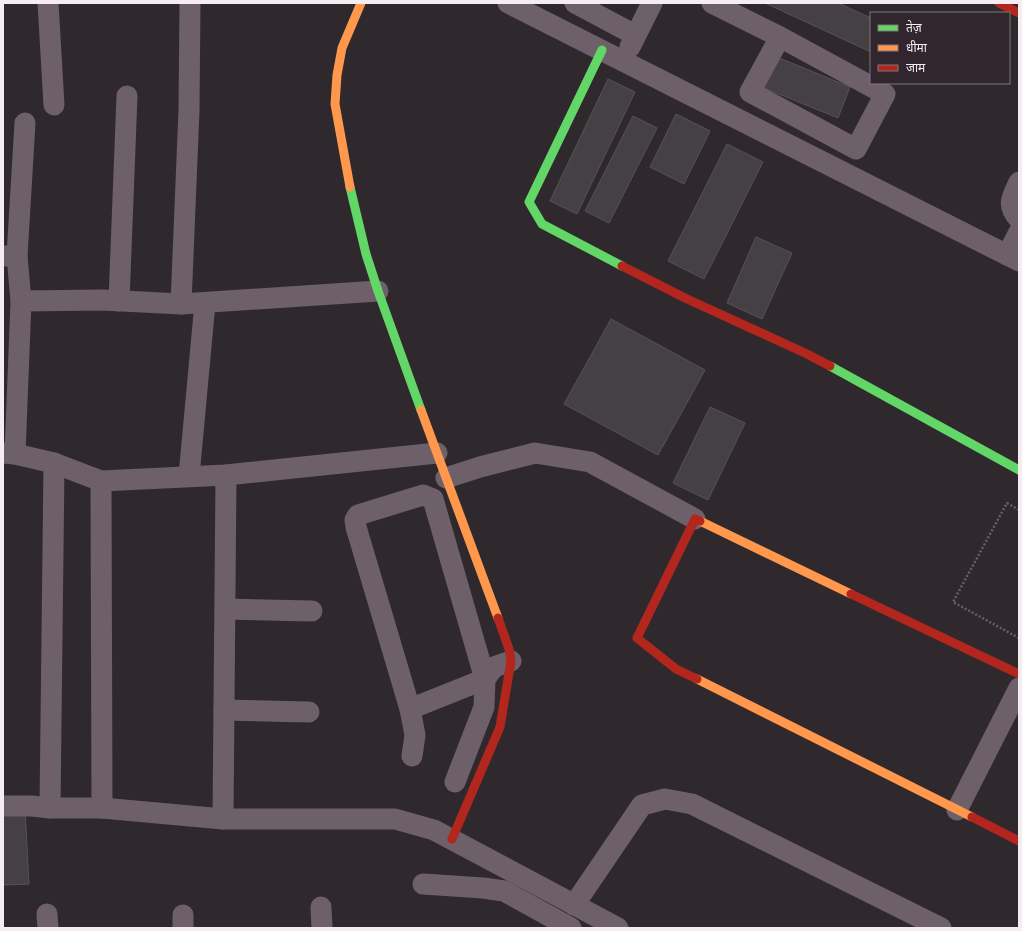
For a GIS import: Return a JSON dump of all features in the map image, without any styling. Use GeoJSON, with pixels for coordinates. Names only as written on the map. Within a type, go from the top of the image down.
{"type":"FeatureCollection","features":[{"type":"Feature","properties":{"kind":"street"},"geometry":{"type":"LineString","coordinates":[[48,3],[54,105]]}},
{"type":"Feature","properties":{"kind":"street"},"geometry":{"type":"LineString","coordinates":[[181,304],[189,110],[190,3]]}},
{"type":"Feature","properties":{"kind":"street"},"geometry":{"type":"LineString","coordinates":[[360,3],[342,48],[337,75],[335,104],[348,177],[366,254],[378,291],[509,649],[511,661],[500,727],[452,839]]}},
{"type":"Feature","properties":{"kind":"street"},"geometry":{"type":"LineString","coordinates":[[508,3],[1013,258],[1019,232]]}},
{"type":"Feature","properties":{"kind":"street"},"geometry":{"type":"LineString","coordinates":[[575,3],[635,35]]}},
{"type":"Feature","properties":{"kind":"street"},"geometry":{"type":"LineString","coordinates":[[623,61],[652,3]]}},
{"type":"Feature","properties":{"kind":"street"},"geometry":{"type":"LineString","coordinates":[[712,3],[780,37],[886,94],[856,149],[750,92],[780,37]]}},
{"type":"Feature","properties":{"kind":"street"},"geometry":{"type":"LineString","coordinates":[[999,3],[1019,13]]}},
{"type":"Feature","properties":{"kind":"street"},"geometry":{"type":"LineString","coordinates":[[602,50],[529,202],[542,224],[685,298],[805,353],[1019,470]]}},
{"type":"Feature","properties":{"kind":"street"},"geometry":{"type":"LineString","coordinates":[[119,301],[126,96]]}},
{"type":"Feature","properties":{"kind":"street"},"geometry":{"type":"LineString","coordinates":[[25,123],[10,256],[21,301],[9,453],[54,463],[101,481],[226,475],[437,453]]}},
{"type":"Feature","properties":{"kind":"street"},"geometry":{"type":"LineString","coordinates":[[1019,182],[1010,204],[1013,212],[1019,219]]}},
{"type":"Feature","properties":{"kind":"street"},"geometry":{"type":"LineString","coordinates":[[21,301],[119,301],[181,304],[378,291]]}},
{"type":"Feature","properties":{"kind":"street"},"geometry":{"type":"LineString","coordinates":[[189,476],[205,303]]}},
{"type":"Feature","properties":{"kind":"street"},"geometry":{"type":"LineString","coordinates":[[446,478],[480,467],[535,453],[590,462],[695,519],[1019,674]]}},
{"type":"Feature","properties":{"kind":"street"},"geometry":{"type":"LineString","coordinates":[[50,808],[54,463]]}},
{"type":"Feature","properties":{"kind":"street"},"geometry":{"type":"LineString","coordinates":[[223,819],[226,475]]}},
{"type":"Feature","properties":{"kind":"street"},"geometry":{"type":"LineString","coordinates":[[101,481],[102,808]]}},
{"type":"Feature","properties":{"kind":"street"},"geometry":{"type":"LineString","coordinates":[[412,756],[415,735],[410,709],[355,520],[358,515],[423,495],[433,499],[485,679],[484,707],[455,782]]}},
{"type":"Feature","properties":{"kind":"street"},"geometry":{"type":"LineString","coordinates":[[695,519],[637,638],[676,669],[1019,841]]}},
{"type":"Feature","properties":{"kind":"street"},"geometry":{"type":"LineString","coordinates":[[225,609],[312,611]]}},
{"type":"Feature","properties":{"kind":"street"},"geometry":{"type":"LineString","coordinates":[[410,709],[485,679],[494,666],[511,661]]}},
{"type":"Feature","properties":{"kind":"street"},"geometry":{"type":"LineString","coordinates":[[957,810],[1019,688]]}},
{"type":"Feature","properties":{"kind":"street"},"geometry":{"type":"LineString","coordinates":[[224,710],[310,712]]}},
{"type":"Feature","properties":{"kind":"street"},"geometry":{"type":"LineString","coordinates":[[574,905],[642,805],[664,799],[692,804],[941,928]]}},
{"type":"Feature","properties":{"kind":"street"},"geometry":{"type":"LineString","coordinates":[[3,806],[102,808],[223,819],[396,819],[434,830],[618,928]]}},
{"type":"Feature","properties":{"kind":"street"},"geometry":{"type":"LineString","coordinates":[[423,884],[504,891],[571,928]]}},
{"type":"Feature","properties":{"kind":"street"},"geometry":{"type":"LineString","coordinates":[[321,907],[322,928]]}},
{"type":"Feature","properties":{"kind":"path"},"geometry":{"type":"LineString","coordinates":[[1019,510],[1007,503],[953,602],[1019,638]]}},
{"type":"Feature","properties":{"kind":"building"},"geometry":{"type":"Polygon","coordinates":[[[765,3],[838,3],[870,18],[870,52],[765,3]]]}},
{"type":"Feature","properties":{"kind":"building"},"geometry":{"type":"Polygon","coordinates":[[[777,57],[850,87],[838,118],[764,88],[777,57]]]}},
{"type":"Feature","properties":{"kind":"building"},"geometry":{"type":"Polygon","coordinates":[[[608,79],[635,92],[577,214],[550,201],[608,79]]]}},
{"type":"Feature","properties":{"kind":"building"},"geometry":{"type":"Polygon","coordinates":[[[676,114],[710,131],[684,184],[650,167],[676,114]]]}},
{"type":"Feature","properties":{"kind":"building"},"geometry":{"type":"Polygon","coordinates":[[[633,116],[657,128],[609,223],[585,211],[633,116]]]}},
{"type":"Feature","properties":{"kind":"building"},"geometry":{"type":"Polygon","coordinates":[[[727,144],[763,162],[704,279],[668,261],[727,144]]]}},
{"type":"Feature","properties":{"kind":"building"},"geometry":{"type":"Polygon","coordinates":[[[756,237],[792,253],[762,319],[727,303],[756,237]]]}},
{"type":"Feature","properties":{"kind":"building"},"geometry":{"type":"Polygon","coordinates":[[[611,319],[705,370],[658,455],[564,404],[611,319]]]}},
{"type":"Feature","properties":{"kind":"building"},"geometry":{"type":"Polygon","coordinates":[[[710,407],[745,423],[708,500],[673,483],[710,407]]]}},
{"type":"Feature","properties":{"kind":"building"},"geometry":{"type":"Polygon","coordinates":[[[25,808],[29,884],[3,885],[3,809],[25,808]]]}},
{"type":"Feature","properties":{"kind":"traffic: fast"},"geometry":{"type":"LineString","coordinates":[[602,50],[529,202],[542,224],[622,266]]}},
{"type":"Feature","properties":{"kind":"traffic: fast"},"geometry":{"type":"LineString","coordinates":[[350,187],[366,254],[421,410]]}},
{"type":"Feature","properties":{"kind":"traffic: fast"},"geometry":{"type":"LineString","coordinates":[[830,366],[1019,470]]}},
{"type":"Feature","properties":{"kind":"traffic: slow"},"geometry":{"type":"LineString","coordinates":[[350,187],[335,104],[337,75],[342,48],[361,3]]}},
{"type":"Feature","properties":{"kind":"traffic: slow"},"geometry":{"type":"LineString","coordinates":[[421,410],[498,618]]}},
{"type":"Feature","properties":{"kind":"traffic: slow"},"geometry":{"type":"LineString","coordinates":[[700,521],[851,594]]}},
{"type":"Feature","properties":{"kind":"traffic: slow"},"geometry":{"type":"LineString","coordinates":[[697,679],[972,817]]}},
{"type":"Feature","properties":{"kind":"traffic: jam"},"geometry":{"type":"LineString","coordinates":[[999,3],[1019,13]]}},
{"type":"Feature","properties":{"kind":"traffic: jam"},"geometry":{"type":"LineString","coordinates":[[622,266],[685,298],[830,366]]}},
{"type":"Feature","properties":{"kind":"traffic: jam"},"geometry":{"type":"LineString","coordinates":[[697,679],[676,669],[637,638],[695,519],[700,521]]}},
{"type":"Feature","properties":{"kind":"traffic: jam"},"geometry":{"type":"LineString","coordinates":[[851,594],[1019,674]]}},
{"type":"Feature","properties":{"kind":"traffic: jam"},"geometry":{"type":"LineString","coordinates":[[452,839],[500,727],[511,661],[509,649],[498,618]]}},
{"type":"Feature","properties":{"kind":"traffic: jam"},"geometry":{"type":"LineString","coordinates":[[972,817],[1019,841]]}}]}
